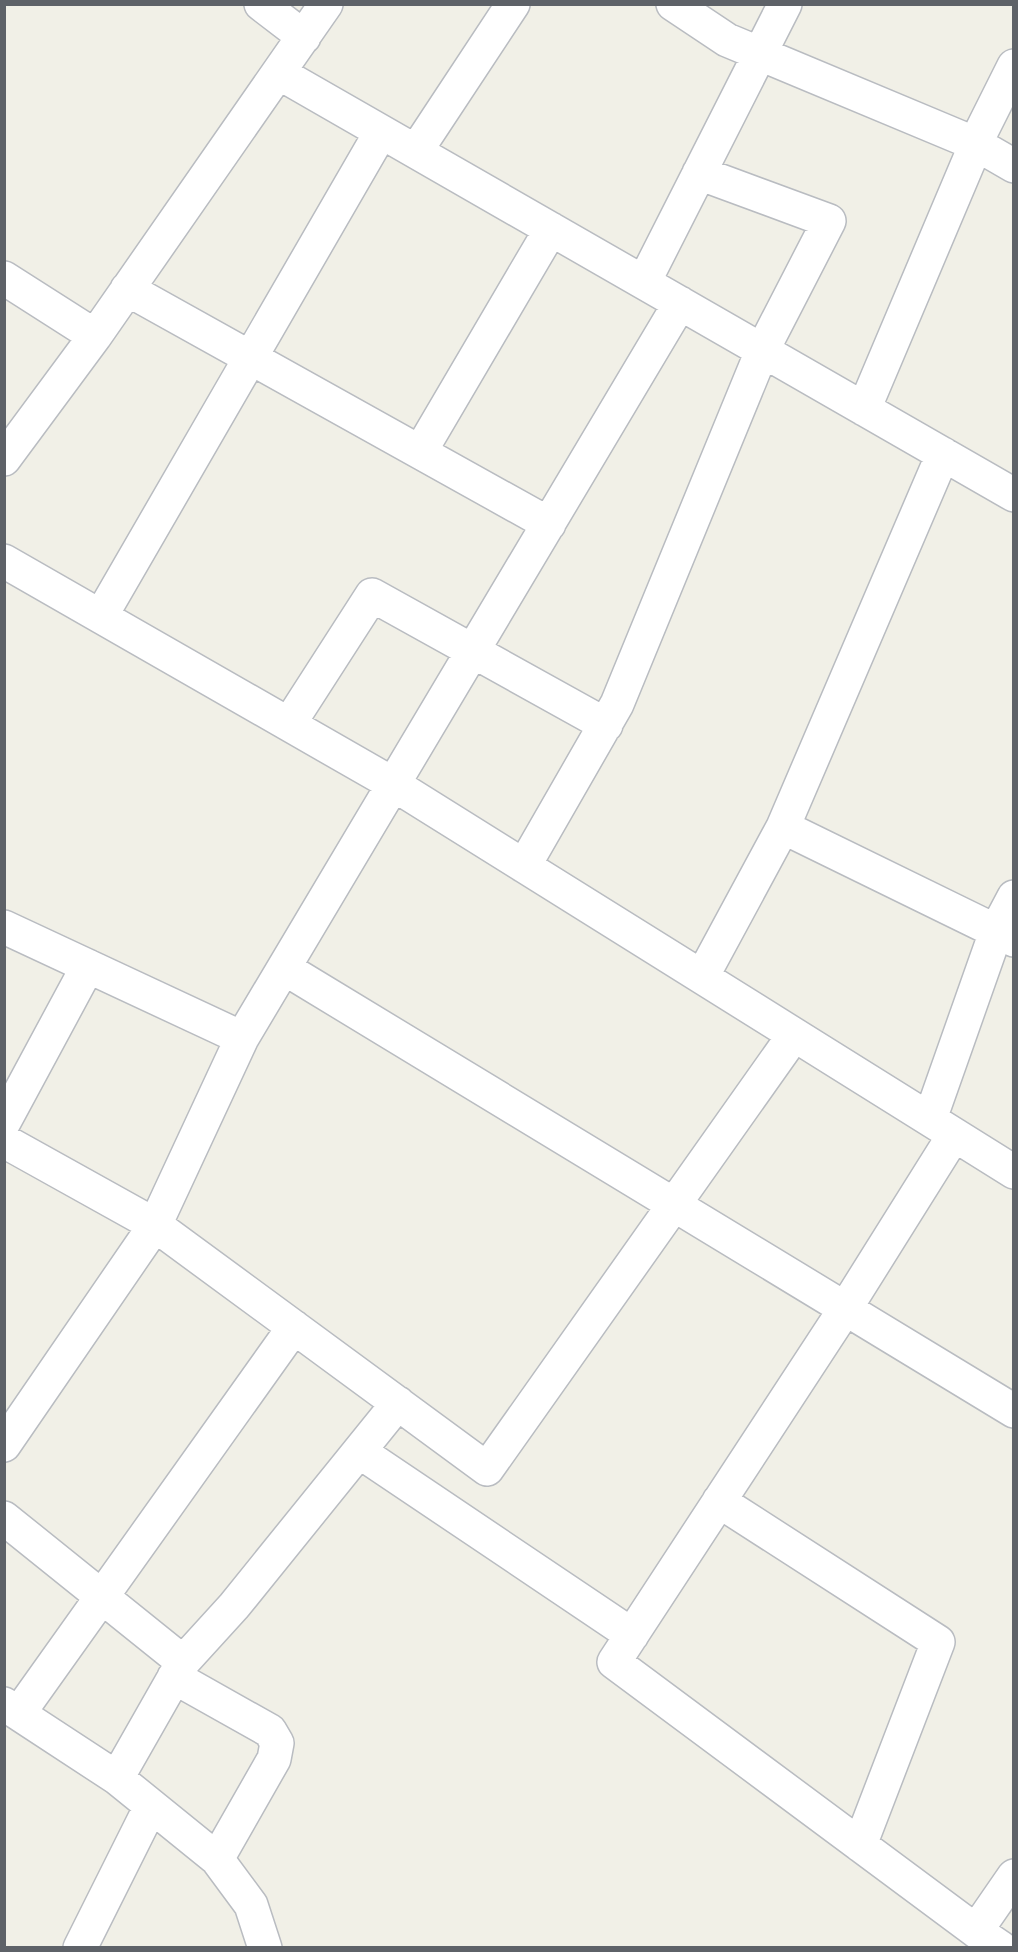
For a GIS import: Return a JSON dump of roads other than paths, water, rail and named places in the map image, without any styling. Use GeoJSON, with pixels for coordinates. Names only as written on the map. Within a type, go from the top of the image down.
{"type":"FeatureCollection","features":[{"type":"Feature","properties":{"kind":"street"},"geometry":{"type":"LineString","coordinates":[[261,4],[304,37]]}},
{"type":"Feature","properties":{"kind":"street"},"geometry":{"type":"LineString","coordinates":[[4,459],[95,336],[326,4]]}},
{"type":"Feature","properties":{"kind":"street"},"geometry":{"type":"LineString","coordinates":[[416,151],[513,4]]}},
{"type":"Feature","properties":{"kind":"street"},"geometry":{"type":"LineString","coordinates":[[674,4],[727,40],[976,144],[1014,166]]}},
{"type":"Feature","properties":{"kind":"street"},"geometry":{"type":"LineString","coordinates":[[644,282],[785,4]]}},
{"type":"Feature","properties":{"kind":"street"},"geometry":{"type":"LineString","coordinates":[[864,409],[976,144],[1014,66]]}},
{"type":"Feature","properties":{"kind":"street"},"geometry":{"type":"LineString","coordinates":[[279,73],[1014,495]]}},
{"type":"Feature","properties":{"kind":"street"},"geometry":{"type":"LineString","coordinates":[[101,616],[381,132]]}},
{"type":"Feature","properties":{"kind":"street"},"geometry":{"type":"LineString","coordinates":[[524,866],[617,704],[762,351],[829,221],[699,173]]}},
{"type":"Feature","properties":{"kind":"street"},"geometry":{"type":"LineString","coordinates":[[420,452],[551,229]]}},
{"type":"Feature","properties":{"kind":"street"},"geometry":{"type":"LineString","coordinates":[[4,278],[95,336]]}},
{"type":"Feature","properties":{"kind":"street"},"geometry":{"type":"LineString","coordinates":[[127,289],[549,524]]}},
{"type":"Feature","properties":{"kind":"street"},"geometry":{"type":"LineString","coordinates":[[4,1445],[155,1225],[242,1038],[680,303]]}},
{"type":"Feature","properties":{"kind":"street"},"geometry":{"type":"LineString","coordinates":[[702,977],[783,827],[943,454]]}},
{"type":"Feature","properties":{"kind":"street"},"geometry":{"type":"LineString","coordinates":[[4,561],[393,784],[1014,1172]]}},
{"type":"Feature","properties":{"kind":"street"},"geometry":{"type":"LineString","coordinates":[[289,724],[372,595],[606,725]]}},
{"type":"Feature","properties":{"kind":"street"},"geometry":{"type":"LineString","coordinates":[[783,827],[1005,935]]}},
{"type":"Feature","properties":{"kind":"street"},"geometry":{"type":"LineString","coordinates":[[1014,897],[1005,935],[942,1127],[845,1309],[614,1662],[988,1939],[1014,1876]]}},
{"type":"Feature","properties":{"kind":"street"},"geometry":{"type":"LineString","coordinates":[[4,927],[242,1038]]}},
{"type":"Feature","properties":{"kind":"street"},"geometry":{"type":"LineString","coordinates":[[4,1122],[88,966]]}},
{"type":"Feature","properties":{"kind":"street"},"geometry":{"type":"LineString","coordinates":[[284,968],[1014,1411]]}},
{"type":"Feature","properties":{"kind":"street"},"geometry":{"type":"LineString","coordinates":[[4,1141],[155,1225],[487,1469],[794,1035]]}},
{"type":"Feature","properties":{"kind":"street"},"geometry":{"type":"LineString","coordinates":[[265,1947],[251,1905],[217,1859],[117,1778],[12,1708],[102,1597],[294,1327]]}},
{"type":"Feature","properties":{"kind":"street"},"geometry":{"type":"LineString","coordinates":[[117,1778],[178,1669],[234,1606],[398,1403]]}},
{"type":"Feature","properties":{"kind":"street"},"geometry":{"type":"LineString","coordinates":[[360,1452],[632,1635]]}},
{"type":"Feature","properties":{"kind":"street"},"geometry":{"type":"LineString","coordinates":[[719,1501],[938,1642],[860,1845]]}},
{"type":"Feature","properties":{"kind":"street"},"geometry":{"type":"LineString","coordinates":[[4,1518],[102,1597],[178,1669],[270,1731],[277,1743],[274,1759],[217,1859]]}},
{"type":"Feature","properties":{"kind":"street"},"geometry":{"type":"LineString","coordinates":[[80,1947],[151,1806]]}}]}
